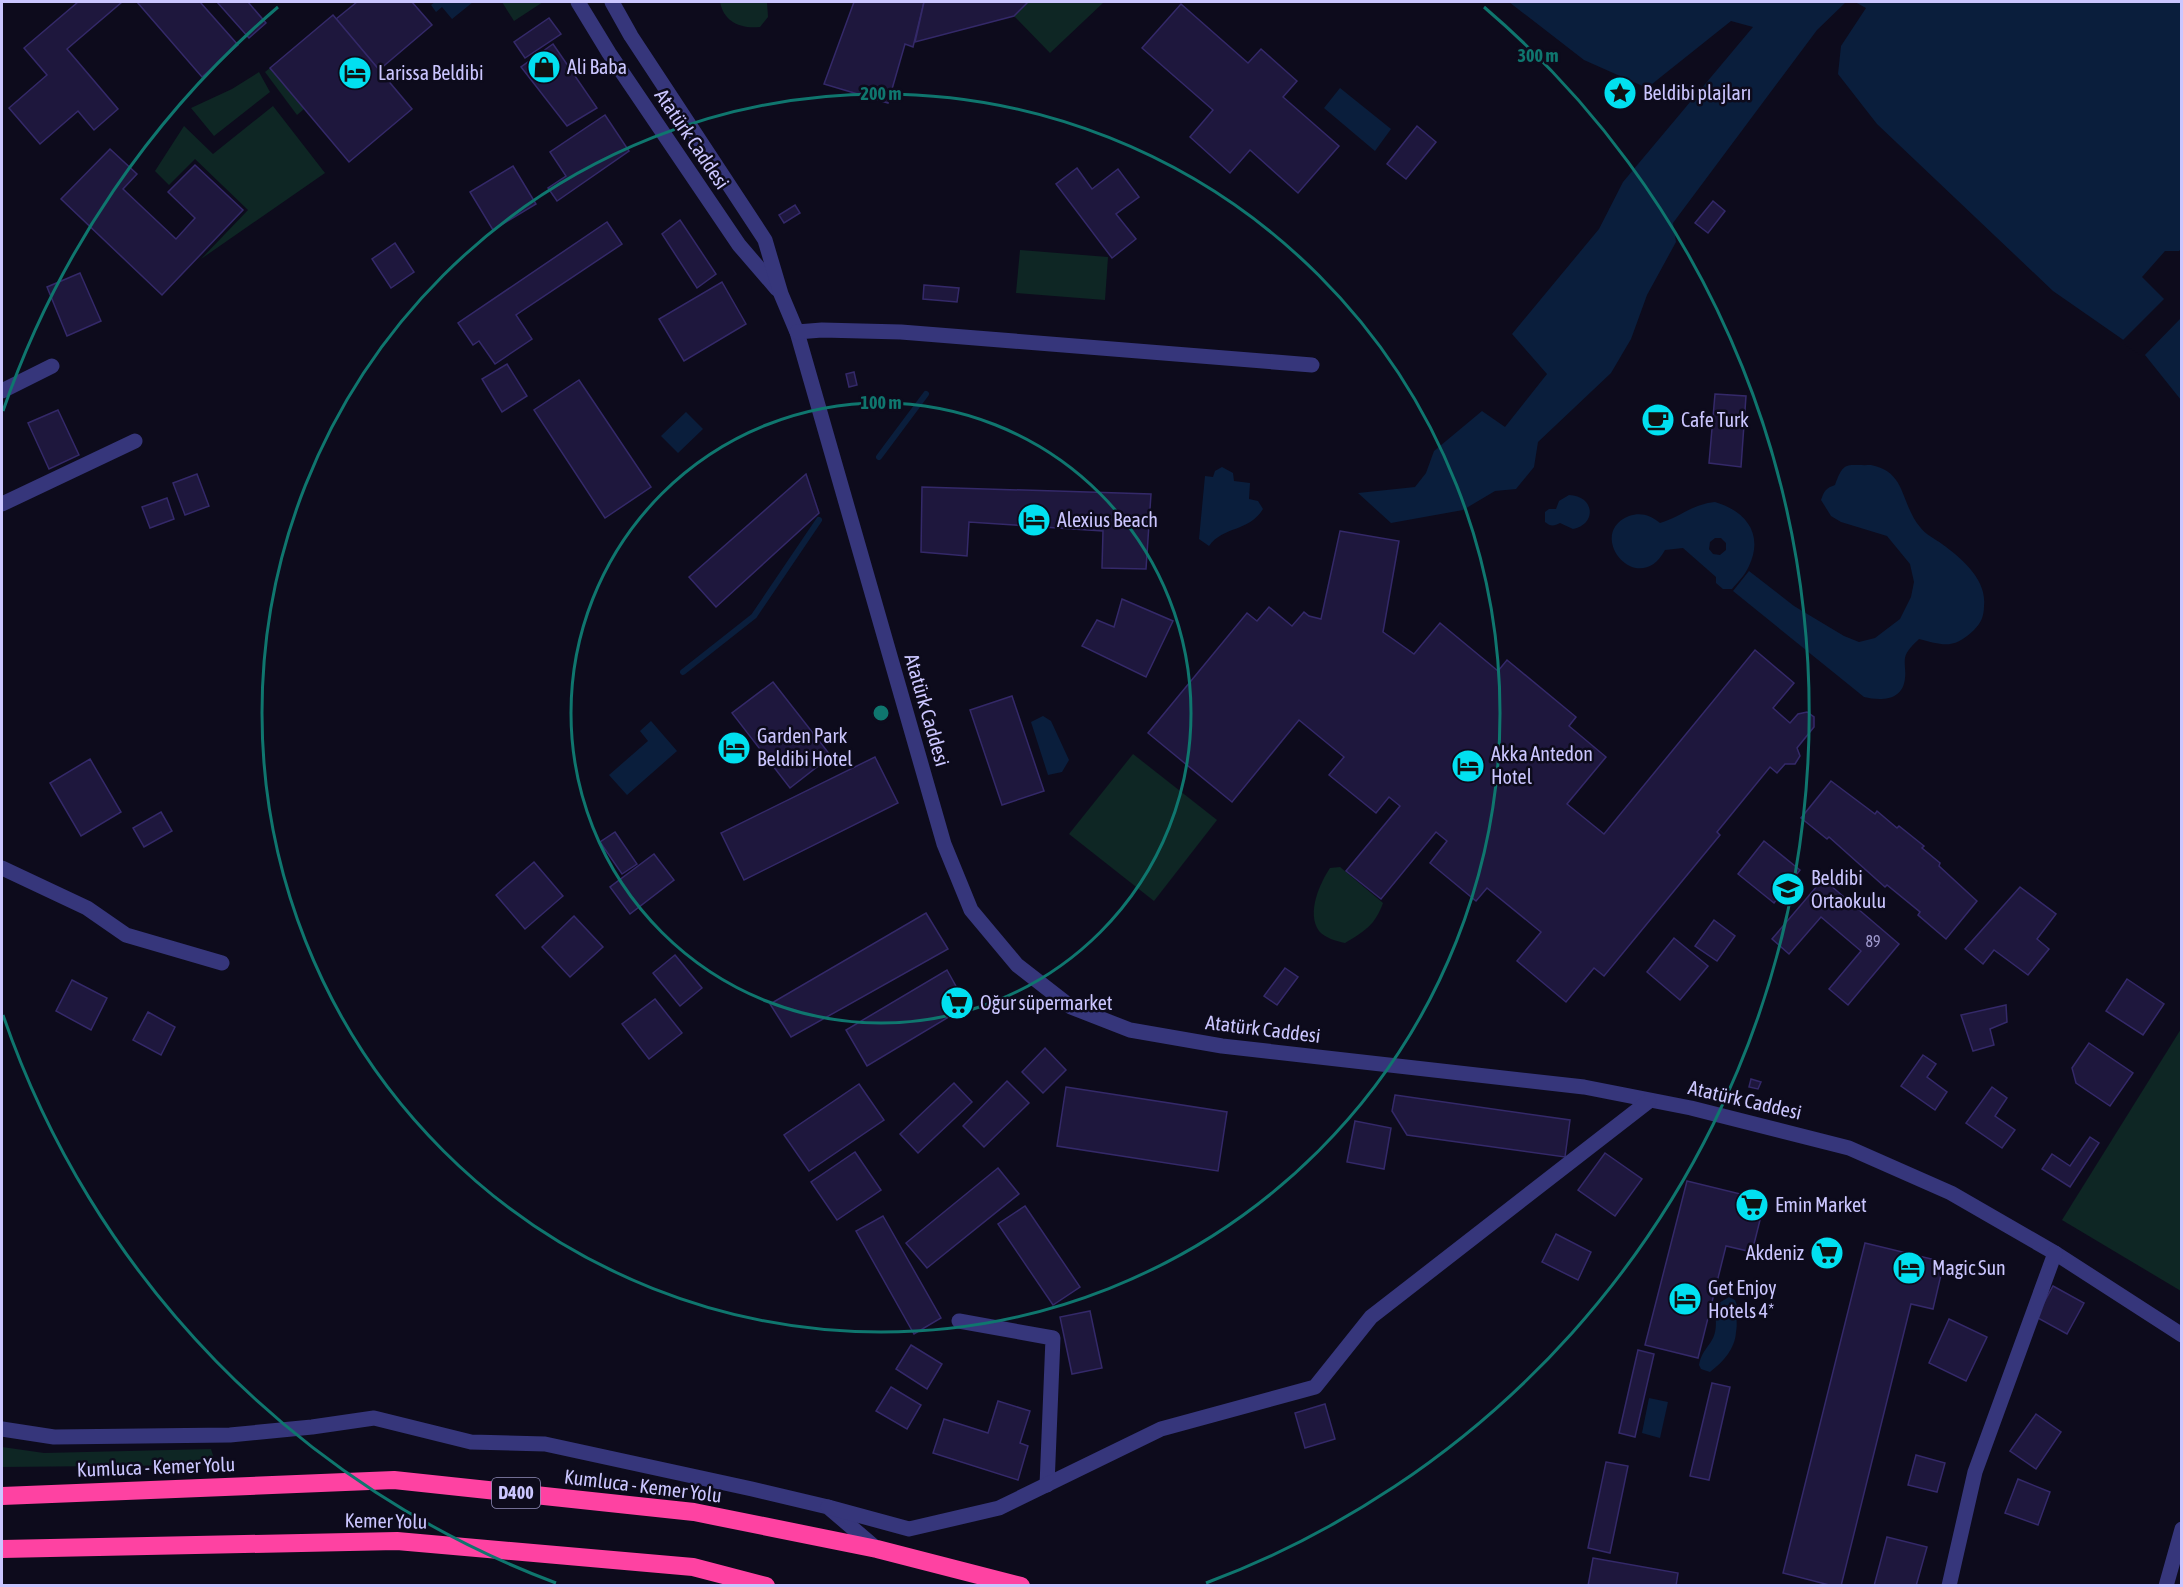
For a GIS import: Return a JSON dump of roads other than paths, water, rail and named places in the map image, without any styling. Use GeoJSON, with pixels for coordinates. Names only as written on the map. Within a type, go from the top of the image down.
{"type":"FeatureCollection","features":[{"type":"Feature","properties":{"kind":"highway","name":"Kumluca - Kemer Yolu"},"geometry":{"type":"LineString","coordinates":[[2,1496],[394,1480],[694,1512],[877,1549],[1022,1586]]}},
{"type":"Feature","properties":{"kind":"highway","name":"Kemer Yolu"},"geometry":{"type":"LineString","coordinates":[[2,1549],[397,1541],[693,1567],[766,1586]]}},
{"type":"Feature","properties":{"kind":"street","name":"Atatürk Caddesi"},"geometry":{"type":"LineString","coordinates":[[578,2],[609,53],[744,253],[781,294]]}},
{"type":"Feature","properties":{"kind":"street","name":"Atatürk Caddesi"},"geometry":{"type":"LineString","coordinates":[[612,2],[631,36],[765,240],[781,294],[797,332],[944,844],[971,910],[1017,965],[1071,1007],[1130,1030],[1222,1046],[1584,1087],[1691,1108],[1849,1148],[1951,1193],[2055,1253],[2181,1335]]}},
{"type":"Feature","properties":{"kind":"street"},"geometry":{"type":"LineString","coordinates":[[797,332],[822,330],[901,332],[1312,365]]}},
{"type":"Feature","properties":{"kind":"street"},"geometry":{"type":"LineString","coordinates":[[2,391],[52,366]]}},
{"type":"Feature","properties":{"kind":"street"},"geometry":{"type":"LineString","coordinates":[[2,504],[135,441]]}},
{"type":"Feature","properties":{"kind":"street"},"geometry":{"type":"LineString","coordinates":[[2,868],[87,908],[126,935],[222,963]]}},
{"type":"Feature","properties":{"kind":"street"},"geometry":{"type":"LineString","coordinates":[[2,1429],[54,1437],[230,1435],[374,1418],[471,1442],[545,1444],[752,1488],[909,1529],[999,1508],[1161,1430],[1315,1387],[1371,1317],[1649,1101]]}},
{"type":"Feature","properties":{"kind":"street"},"geometry":{"type":"LineString","coordinates":[[1949,1586],[1975,1472],[2055,1253]]}},
{"type":"Feature","properties":{"kind":"street"},"geometry":{"type":"LineString","coordinates":[[959,1321],[1053,1338],[1047,1485]]}},
{"type":"Feature","properties":{"kind":"street"},"geometry":{"type":"LineString","coordinates":[[828,1507],[877,1549]]}},
{"type":"Feature","properties":{"kind":"street"},"geometry":{"type":"LineString","coordinates":[[2166,1586],[2181,1528]]}},
{"type":"Feature","properties":{"kind":"water"},"geometry":{"type":"Polygon","coordinates":[[[435,2],[473,2],[452,19],[442,7],[436,12],[431,5],[435,2]]]}},
{"type":"Feature","properties":{"kind":"water"},"geometry":{"type":"Polygon","coordinates":[[[1509,2],[1846,2],[1817,30],[1673,223],[1676,242],[1647,295],[1631,339],[1611,373],[1538,442],[1534,467],[1516,489],[1495,491],[1463,510],[1391,523],[1358,493],[1415,487],[1426,473],[1434,451],[1482,411],[1505,427],[1547,374],[1512,334],[1599,229],[1623,182],[1753,27],[1731,21],[1647,88],[1584,60],[1509,2]]]}},
{"type":"Feature","properties":{"kind":"water"},"geometry":{"type":"Polygon","coordinates":[[[1855,2],[2181,2],[2181,400],[2145,355],[2053,291],[1877,124],[1838,74],[1841,46],[1866,8],[1855,2]]]}},
{"type":"Feature","properties":{"kind":"water"},"geometry":{"type":"Polygon","coordinates":[[[1340,88],[1391,129],[1375,151],[1324,108],[1340,88]]]}},
{"type":"Feature","properties":{"kind":"water"},"geometry":{"type":"Polygon","coordinates":[[[686,412],[703,429],[678,453],[661,436],[686,412]]]}},
{"type":"Feature","properties":{"kind":"water"},"geometry":{"type":"Polygon","coordinates":[[[1851,465],[1871,465],[1891,474],[1897,481],[1920,527],[1971,570],[1984,596],[1982,619],[1960,641],[1948,644],[1919,639],[1915,643],[1906,655],[1903,686],[1896,695],[1884,699],[1864,697],[1733,591],[1749,571],[1794,606],[1844,636],[1859,642],[1875,638],[1900,619],[1911,597],[1914,582],[1910,564],[1887,536],[1841,522],[1831,516],[1821,500],[1826,490],[1835,485],[1844,468],[1851,465]]]}},
{"type":"Feature","properties":{"kind":"water"},"geometry":{"type":"Polygon","coordinates":[[[1222,467],[1233,473],[1234,481],[1250,483],[1249,499],[1258,501],[1263,509],[1251,522],[1221,535],[1209,546],[1199,539],[1205,476],[1213,477],[1215,471],[1222,467]]]}},
{"type":"Feature","properties":{"kind":"water"},"geometry":{"type":"Polygon","coordinates":[[[1569,495],[1584,500],[1588,505],[1590,510],[1586,522],[1573,529],[1560,523],[1552,526],[1545,522],[1545,512],[1549,509],[1556,509],[1559,501],[1569,495]]]}},
{"type":"Feature","properties":{"kind":"water"},"geometry":{"type":"Polygon","coordinates":[[[1715,502],[1736,511],[1749,525],[1753,534],[1753,554],[1749,566],[1732,589],[1723,589],[1716,583],[1716,577],[1683,548],[1665,550],[1654,564],[1642,568],[1630,566],[1613,548],[1612,536],[1617,525],[1629,516],[1645,515],[1660,523],[1707,503],[1715,502]],[[1715,538],[1710,542],[1709,549],[1713,554],[1720,555],[1726,550],[1726,543],[1721,538],[1715,538]]]}},
{"type":"Feature","properties":{"kind":"water"},"geometry":{"type":"Polygon","coordinates":[[[1043,716],[1051,721],[1069,760],[1062,772],[1048,775],[1031,722],[1043,716]]]}},
{"type":"Feature","properties":{"kind":"water"},"geometry":{"type":"Polygon","coordinates":[[[651,721],[677,751],[627,795],[609,775],[648,741],[640,731],[651,721]]]}},
{"type":"Feature","properties":{"kind":"water"},"geometry":{"type":"Polygon","coordinates":[[[1729,1297],[1735,1300],[1738,1308],[1735,1338],[1727,1355],[1710,1372],[1701,1369],[1699,1365],[1715,1332],[1715,1313],[1719,1309],[1719,1303],[1729,1297]]]}},
{"type":"Feature","properties":{"kind":"water"},"geometry":{"type":"Polygon","coordinates":[[[1649,1398],[1668,1402],[1660,1438],[1642,1433],[1649,1398]]]}},
{"type":"Feature","properties":{"kind":"waterway"},"geometry":{"type":"LineString","coordinates":[[879,457],[926,394]]}},
{"type":"Feature","properties":{"kind":"waterway"},"geometry":{"type":"LineString","coordinates":[[683,672],[754,616],[819,520]]}},
{"type":"Feature","properties":{"kind":"place","name":"Ali Baba"},"geometry":{"type":"Point","coordinates":[544,67]}},
{"type":"Feature","properties":{"kind":"place","name":"Larissa Beldibi"},"geometry":{"type":"Point","coordinates":[355,73]}},
{"type":"Feature","properties":{"kind":"place","name":"Beldibi plajları"},"geometry":{"type":"Point","coordinates":[1620,93]}},
{"type":"Feature","properties":{"kind":"place","name":"Cafe Turk"},"geometry":{"type":"Point","coordinates":[1658,420]}},
{"type":"Feature","properties":{"kind":"place","name":"Alexius Beach"},"geometry":{"type":"Point","coordinates":[1034,520]}},
{"type":"Feature","properties":{"kind":"place","name":"Garden Park Beldibi Hotel"},"geometry":{"type":"Point","coordinates":[734,748]}},
{"type":"Feature","properties":{"kind":"place","name":"Akka Antedon Hotel"},"geometry":{"type":"Point","coordinates":[1468,766]}},
{"type":"Feature","properties":{"kind":"place","name":"Beldibi Ortaokulu"},"geometry":{"type":"Point","coordinates":[1788,889]}},
{"type":"Feature","properties":{"kind":"place","name":"Oğur süpermarket"},"geometry":{"type":"Point","coordinates":[957,1003]}},
{"type":"Feature","properties":{"kind":"place","name":"Emin Market"},"geometry":{"type":"Point","coordinates":[1752,1205]}},
{"type":"Feature","properties":{"kind":"place","name":"Akdeniz"},"geometry":{"type":"Point","coordinates":[1827,1253]}},
{"type":"Feature","properties":{"kind":"place","name":"Magic Sun"},"geometry":{"type":"Point","coordinates":[1909,1268]}},
{"type":"Feature","properties":{"kind":"place","name":"Get Enjoy Hotels 4*"},"geometry":{"type":"Point","coordinates":[1685,1299]}}]}
